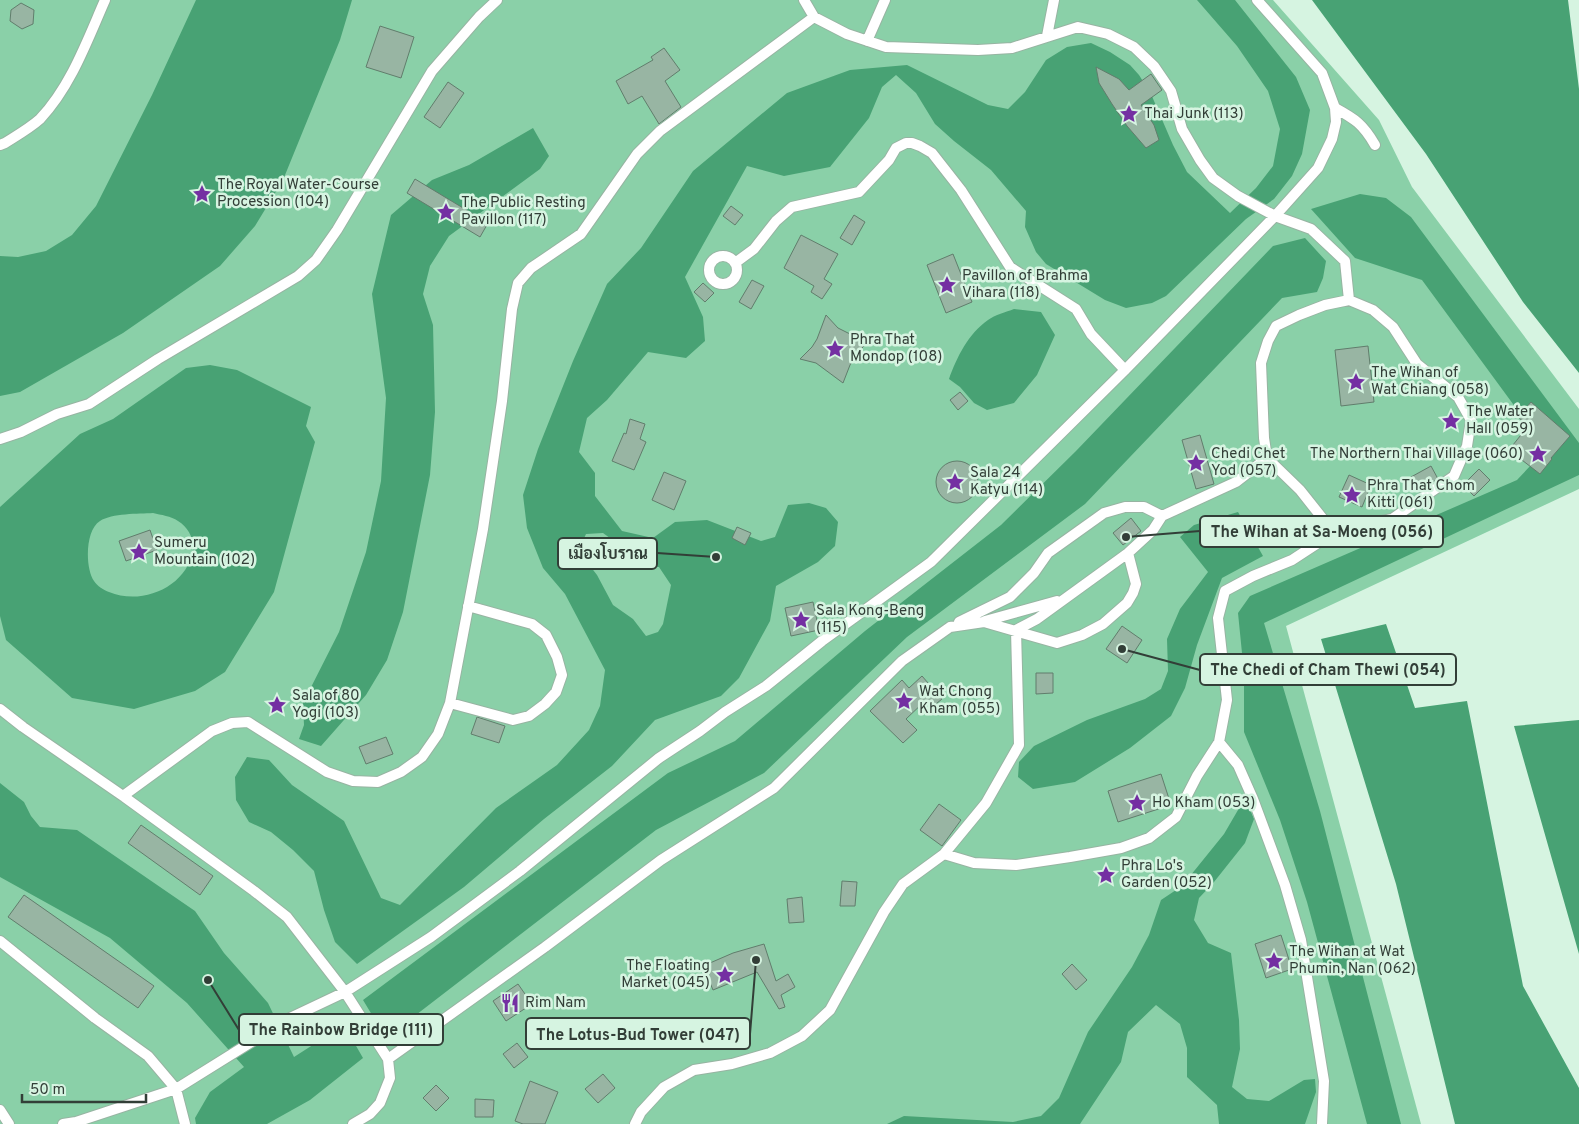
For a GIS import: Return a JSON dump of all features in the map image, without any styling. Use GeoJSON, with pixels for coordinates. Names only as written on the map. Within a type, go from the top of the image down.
{"type":"FeatureCollection","features":[{"type":"Feature","properties":{"kind":"lane"},"geometry":{"type":"LineString","coordinates":[[0,145],[39,119],[64,86],[105,0]]}},
{"type":"Feature","properties":{"kind":"lane"},"geometry":{"type":"LineString","coordinates":[[0,439],[21,432],[57,414],[89,404],[158,359],[298,276],[316,260],[342,223],[432,71],[479,17],[497,0]]}},
{"type":"Feature","properties":{"kind":"lane"},"geometry":{"type":"LineString","coordinates":[[804,0],[814,17],[847,34],[886,47],[978,50],[1012,48],[1078,27],[1108,34],[1134,46],[1154,66],[1170,91],[1182,129],[1213,178],[1238,196],[1275,216],[1311,229],[1345,261],[1349,300]]}},
{"type":"Feature","properties":{"kind":"lane"},"geometry":{"type":"LineString","coordinates":[[867,41],[885,0]]}},
{"type":"Feature","properties":{"kind":"lane"},"geometry":{"type":"LineString","coordinates":[[1047,36],[1054,0]]}},
{"type":"Feature","properties":{"kind":"lane"},"geometry":{"type":"LineString","coordinates":[[63,1124],[76,1122],[176,1089],[290,1018],[345,992],[431,937],[520,870],[659,758],[766,686],[822,641],[931,562],[1125,370],[1275,216],[1318,168],[1332,139],[1336,122],[1335,108],[1322,73],[1258,0]]}},
{"type":"Feature","properties":{"kind":"lane"},"geometry":{"type":"LineString","coordinates":[[123,796],[212,731],[232,724],[248,722],[327,772],[353,781],[378,782],[401,772],[422,757],[438,734],[450,703],[483,529],[502,401],[512,309],[518,282],[532,268],[581,234],[637,154],[660,131],[814,17]]}},
{"type":"Feature","properties":{"kind":"lane"},"geometry":{"type":"LineString","coordinates":[[1335,108],[1352,117],[1365,128],[1375,144]]}},
{"type":"Feature","properties":{"kind":"lane"},"geometry":{"type":"LineString","coordinates":[[735,263],[754,249],[776,221],[792,207],[860,192],[889,160],[896,148],[906,143],[912,143],[932,154],[961,190],[1010,267],[1076,309],[1091,334],[1125,370]]}},
{"type":"Feature","properties":{"kind":"lane"},"geometry":{"type":"LineString","coordinates":[[1349,300],[1373,310],[1393,327],[1418,364],[1458,397],[1471,420],[1467,446],[1454,476],[1392,519],[1348,528],[1327,524],[1300,490],[1267,458],[1264,438],[1261,363],[1268,341],[1276,326],[1325,305],[1349,300]]}},
{"type":"Feature","properties":{"kind":"lane"},"geometry":{"type":"LineString","coordinates":[[1016,630],[1037,619],[1128,553],[1153,530],[1162,516],[1236,482],[1267,458]]}},
{"type":"Feature","properties":{"kind":"lane"},"geometry":{"type":"LineString","coordinates":[[388,1059],[544,948],[661,860],[774,788],[902,661],[950,627],[1010,597],[1034,573],[1048,553],[1104,513],[1125,507],[1144,507],[1162,516]]}},
{"type":"Feature","properties":{"kind":"lane"},"geometry":{"type":"LineString","coordinates":[[944,854],[974,863],[1016,865],[1121,848],[1149,838],[1176,817],[1197,776],[1219,742],[1227,700],[1218,618],[1225,591],[1253,576],[1292,560],[1318,543],[1327,524]]}},
{"type":"Feature","properties":{"kind":"lane"},"geometry":{"type":"LineString","coordinates":[[984,622],[1057,643],[1082,635],[1103,624],[1127,603],[1133,593],[1136,584],[1128,553]]}},
{"type":"Feature","properties":{"kind":"lane"},"geometry":{"type":"LineString","coordinates":[[950,627],[984,622],[1065,599]]}},
{"type":"Feature","properties":{"kind":"lane"},"geometry":{"type":"LineString","coordinates":[[450,703],[513,720],[530,716],[556,692],[562,675],[557,657],[546,635],[532,624],[468,606]]}},
{"type":"Feature","properties":{"kind":"lane"},"geometry":{"type":"LineString","coordinates":[[635,1124],[641,1112],[664,1087],[694,1070],[732,1064],[770,1053],[802,1036],[830,1010],[884,912],[904,884],[944,854],[986,803],[1019,744],[1016,630]]}},
{"type":"Feature","properties":{"kind":"lane"},"geometry":{"type":"LineString","coordinates":[[0,709],[123,796],[287,917],[345,992],[388,1059],[390,1078],[380,1103],[370,1114],[354,1124]]}},
{"type":"Feature","properties":{"kind":"lane"},"geometry":{"type":"LineString","coordinates":[[1219,742],[1238,765],[1253,799],[1285,885],[1301,940],[1324,1081],[1322,1124]]}},
{"type":"Feature","properties":{"kind":"lane"},"geometry":{"type":"LineString","coordinates":[[0,941],[95,1018],[148,1056],[176,1089],[185,1124]]}},
{"type":"Feature","properties":{"kind":"lane"},"geometry":{"type":"LineString","coordinates":[[0,1110],[9,1124]]}},
{"type":"Feature","properties":{"kind":"shaded area"},"geometry":{"type":"Polygon","coordinates":[[[0,0],[1273,0],[1379,120],[1412,187],[1579,409],[1579,489],[1286,626],[1421,1124],[0,1124],[0,0]]]}},
{"type":"Feature","properties":{"kind":"shaded area"},"geometry":{"type":"Polygon","coordinates":[[[196,0],[352,0],[340,40],[283,180],[255,226],[220,266],[123,333],[20,392],[0,396],[0,256],[18,257],[46,251],[72,235],[96,206],[152,95],[196,0]]]}},
{"type":"Feature","properties":{"kind":"shaded area"},"geometry":{"type":"Polygon","coordinates":[[[1197,0],[1235,0],[1296,77],[1310,110],[1302,154],[1292,176],[1274,199],[1246,219],[1166,296],[1152,303],[1126,308],[1105,300],[1046,264],[1036,252],[1025,227],[1026,211],[991,170],[935,124],[916,93],[896,75],[882,87],[869,118],[830,167],[784,176],[747,166],[685,277],[703,317],[705,341],[686,358],[648,352],[607,400],[587,418],[579,452],[595,473],[595,496],[622,531],[653,538],[675,522],[707,520],[761,541],[775,537],[788,505],[809,503],[826,508],[838,522],[835,546],[818,562],[776,586],[770,621],[739,678],[721,696],[655,720],[612,766],[544,819],[464,887],[357,964],[335,942],[314,871],[271,832],[249,822],[236,800],[235,777],[247,757],[269,760],[292,785],[344,821],[381,898],[400,905],[496,808],[557,765],[589,730],[600,706],[605,670],[565,594],[543,568],[527,528],[523,495],[538,449],[573,361],[607,284],[641,248],[693,171],[787,93],[850,70],[907,65],[988,105],[1008,109],[1025,92],[1046,60],[1067,47],[1091,43],[1130,65],[1139,75],[1151,94],[1187,172],[1230,213],[1256,188],[1273,166],[1280,129],[1268,91],[1237,46],[1197,0]],[[603,533],[586,534],[580,547],[583,557],[597,575],[613,605],[633,619],[646,636],[658,632],[663,624],[671,585],[659,567],[639,567],[625,549],[603,533]]]}},
{"type":"Feature","properties":{"kind":"shaded area"},"geometry":{"type":"Polygon","coordinates":[[[1312,0],[1568,0],[1579,89],[1579,373],[1523,302],[1426,154],[1312,0]]]}},
{"type":"Feature","properties":{"kind":"shaded area"},"geometry":{"type":"Polygon","coordinates":[[[533,128],[549,156],[540,169],[449,236],[430,266],[423,294],[433,325],[435,412],[430,475],[403,612],[387,660],[366,695],[321,746],[299,739],[304,725],[303,703],[339,632],[366,552],[381,481],[386,398],[372,294],[391,215],[432,180],[469,165],[533,128]]]}},
{"type":"Feature","properties":{"kind":"shaded area"},"geometry":{"type":"Polygon","coordinates":[[[1360,194],[1386,198],[1411,217],[1579,443],[1579,475],[1264,623],[1320,811],[1401,1124],[1367,1124],[1307,902],[1280,820],[1244,732],[1244,673],[1238,613],[1250,596],[1517,480],[1546,449],[1422,280],[1355,258],[1311,209],[1360,194]]]}},
{"type":"Feature","properties":{"kind":"shaded area"},"geometry":{"type":"Polygon","coordinates":[[[1305,238],[1326,261],[1323,278],[1317,292],[1282,298],[1085,504],[907,637],[764,773],[656,830],[386,1038],[363,1000],[668,773],[735,741],[865,631],[1001,525],[1076,451],[1273,246],[1305,238]]]}},
{"type":"Feature","properties":{"kind":"shaded area"},"geometry":{"type":"Polygon","coordinates":[[[1014,309],[1041,312],[1055,335],[1037,375],[1014,403],[987,410],[974,403],[960,387],[949,379],[960,354],[975,332],[991,318],[1014,309]]]}},
{"type":"Feature","properties":{"kind":"shaded area"},"geometry":{"type":"Polygon","coordinates":[[[210,365],[237,370],[311,407],[306,426],[315,442],[274,592],[225,672],[195,691],[134,709],[72,698],[6,640],[0,616],[0,507],[80,434],[113,419],[186,368],[210,365]],[[153,513],[118,515],[105,518],[91,532],[88,550],[89,567],[94,581],[103,589],[122,596],[148,595],[161,590],[182,574],[189,563],[193,550],[190,533],[178,521],[153,513]]]}},
{"type":"Feature","properties":{"kind":"shaded area"},"geometry":{"type":"Polygon","coordinates":[[[1238,512],[1263,556],[1222,578],[1197,645],[1185,688],[1171,716],[1130,748],[1075,782],[1033,789],[1018,777],[1019,762],[1034,746],[1087,720],[1145,699],[1161,689],[1168,671],[1167,639],[1180,609],[1208,572],[1180,537],[1194,525],[1238,512]]]}},
{"type":"Feature","properties":{"kind":"shaded area"},"geometry":{"type":"Polygon","coordinates":[[[1386,624],[1415,708],[1467,701],[1523,986],[1579,1088],[1579,1124],[1455,1124],[1396,884],[1321,639],[1386,624]]]}},
{"type":"Feature","properties":{"kind":"shaded area"},"geometry":{"type":"Polygon","coordinates":[[[1579,720],[1579,954],[1514,726],[1579,720]]]}},
{"type":"Feature","properties":{"kind":"shaded area"},"geometry":{"type":"Polygon","coordinates":[[[0,783],[24,802],[31,816],[40,827],[77,830],[195,911],[224,953],[268,1003],[294,1057],[344,1025],[363,1058],[310,1100],[267,1124],[196,1124],[195,1118],[210,1092],[244,1067],[187,1003],[110,938],[0,877],[0,783]]]}},
{"type":"Feature","properties":{"kind":"shaded area"},"geometry":{"type":"Polygon","coordinates":[[[1245,798],[1254,819],[1245,843],[1199,898],[1194,920],[1208,943],[1231,953],[1239,1020],[1240,1049],[1232,1087],[1247,1099],[1269,1101],[1304,1080],[1315,1079],[1316,1092],[1305,1124],[1219,1124],[1217,1105],[1187,1077],[1187,1048],[1180,1024],[1156,1005],[1128,1032],[1121,1062],[1080,1124],[887,1124],[904,1116],[1013,1122],[1041,1116],[1059,1098],[1088,1032],[1132,967],[1149,935],[1161,900],[1182,886],[1224,834],[1245,798]]]}},
{"type":"Feature","properties":{"kind":"building"},"geometry":{"type":"Polygon","coordinates":[[[21,3],[34,10],[33,24],[22,29],[10,21],[11,10],[21,3]]]}},
{"type":"Feature","properties":{"kind":"building"},"geometry":{"type":"Polygon","coordinates":[[[380,26],[414,37],[401,78],[366,67],[380,26]]]}},
{"type":"Feature","properties":{"kind":"building"},"geometry":{"type":"Polygon","coordinates":[[[664,48],[680,70],[665,81],[681,107],[659,124],[642,96],[628,104],[616,81],[653,60],[651,57],[664,48]]]}},
{"type":"Feature","properties":{"kind":"building"},"geometry":{"type":"Polygon","coordinates":[[[1096,67],[1119,79],[1129,90],[1151,74],[1162,90],[1141,105],[1154,125],[1159,140],[1146,148],[1127,126],[1099,83],[1096,67]]]}},
{"type":"Feature","properties":{"kind":"building"},"geometry":{"type":"Polygon","coordinates":[[[448,82],[464,93],[440,128],[424,117],[448,82]]]}},
{"type":"Feature","properties":{"kind":"building"},"geometry":{"type":"Polygon","coordinates":[[[415,179],[488,223],[480,237],[407,193],[415,179]]]}},
{"type":"Feature","properties":{"kind":"building"},"geometry":{"type":"Polygon","coordinates":[[[731,206],[743,215],[735,225],[723,216],[731,206]]]}},
{"type":"Feature","properties":{"kind":"building"},"geometry":{"type":"Polygon","coordinates":[[[854,215],[865,222],[852,245],[840,238],[854,215]]]}},
{"type":"Feature","properties":{"kind":"building"},"geometry":{"type":"Polygon","coordinates":[[[801,235],[838,254],[824,279],[832,284],[822,299],[811,292],[814,286],[784,268],[801,235]]]}},
{"type":"Feature","properties":{"kind":"building"},"geometry":{"type":"Polygon","coordinates":[[[953,254],[972,302],[946,313],[927,265],[953,254]]]}},
{"type":"Feature","properties":{"kind":"building"},"geometry":{"type":"Polygon","coordinates":[[[752,280],[764,286],[751,309],[739,302],[752,280]]]}},
{"type":"Feature","properties":{"kind":"building"},"geometry":{"type":"Polygon","coordinates":[[[703,283],[714,293],[705,302],[694,292],[703,283]]]}},
{"type":"Feature","properties":{"kind":"building"},"geometry":{"type":"Polygon","coordinates":[[[826,315],[838,328],[854,336],[869,340],[856,355],[843,383],[816,363],[800,359],[817,339],[826,315]]]}},
{"type":"Feature","properties":{"kind":"building"},"geometry":{"type":"Polygon","coordinates":[[[1368,346],[1374,402],[1341,406],[1335,350],[1368,346]]]}},
{"type":"Feature","properties":{"kind":"building"},"geometry":{"type":"Polygon","coordinates":[[[960,392],[968,401],[958,410],[950,400],[960,392]]]}},
{"type":"Feature","properties":{"kind":"building"},"geometry":{"type":"Polygon","coordinates":[[[1531,402],[1570,436],[1540,474],[1509,450],[1528,426],[1518,417],[1531,402]]]}},
{"type":"Feature","properties":{"kind":"building"},"geometry":{"type":"Polygon","coordinates":[[[630,419],[645,424],[640,439],[646,442],[634,470],[612,461],[624,433],[626,434],[630,419]]]}},
{"type":"Feature","properties":{"kind":"building"},"geometry":{"type":"Polygon","coordinates":[[[1200,435],[1214,484],[1196,489],[1182,440],[1200,435]]]}},
{"type":"Feature","properties":{"kind":"building"},"geometry":{"type":"Polygon","coordinates":[[[953,461],[961,461],[972,467],[978,482],[972,497],[961,503],[953,503],[942,497],[936,486],[936,478],[942,467],[953,461]]]}},
{"type":"Feature","properties":{"kind":"building"},"geometry":{"type":"Polygon","coordinates":[[[1431,466],[1438,479],[1418,490],[1411,477],[1431,466]]]}},
{"type":"Feature","properties":{"kind":"building"},"geometry":{"type":"Polygon","coordinates":[[[1479,469],[1490,480],[1474,496],[1463,485],[1479,469]]]}},
{"type":"Feature","properties":{"kind":"building"},"geometry":{"type":"Polygon","coordinates":[[[664,472],[686,481],[674,510],[652,500],[664,472]]]}},
{"type":"Feature","properties":{"kind":"building"},"geometry":{"type":"Polygon","coordinates":[[[1349,475],[1371,485],[1362,507],[1339,497],[1349,475]]]}},
{"type":"Feature","properties":{"kind":"building"},"geometry":{"type":"Polygon","coordinates":[[[1131,518],[1141,531],[1123,545],[1113,533],[1131,518]]]}},
{"type":"Feature","properties":{"kind":"building"},"geometry":{"type":"Polygon","coordinates":[[[737,527],[751,533],[745,545],[732,538],[737,527]]]}},
{"type":"Feature","properties":{"kind":"building"},"geometry":{"type":"Polygon","coordinates":[[[150,530],[157,550],[126,561],[119,541],[150,530]]]}},
{"type":"Feature","properties":{"kind":"building"},"geometry":{"type":"Polygon","coordinates":[[[813,602],[819,630],[791,636],[785,608],[813,602]]]}},
{"type":"Feature","properties":{"kind":"building"},"geometry":{"type":"Polygon","coordinates":[[[1122,626],[1142,640],[1127,663],[1106,649],[1122,626]]]}},
{"type":"Feature","properties":{"kind":"building"},"geometry":{"type":"Polygon","coordinates":[[[1036,673],[1053,673],[1053,693],[1036,694],[1036,673]]]}},
{"type":"Feature","properties":{"kind":"building"},"geometry":{"type":"Polygon","coordinates":[[[922,676],[942,699],[931,708],[925,701],[906,719],[917,730],[903,743],[870,711],[902,680],[909,688],[922,676]]]}},
{"type":"Feature","properties":{"kind":"building"},"geometry":{"type":"Polygon","coordinates":[[[477,717],[505,726],[499,743],[471,734],[477,717]]]}},
{"type":"Feature","properties":{"kind":"building"},"geometry":{"type":"Polygon","coordinates":[[[386,737],[393,754],[366,764],[359,747],[386,737]]]}},
{"type":"Feature","properties":{"kind":"building"},"geometry":{"type":"Polygon","coordinates":[[[1161,774],[1171,805],[1118,822],[1108,791],[1161,774]]]}},
{"type":"Feature","properties":{"kind":"building"},"geometry":{"type":"Polygon","coordinates":[[[939,804],[961,820],[942,846],[920,830],[939,804]]]}},
{"type":"Feature","properties":{"kind":"building"},"geometry":{"type":"Polygon","coordinates":[[[141,825],[213,876],[200,895],[128,843],[141,825]]]}},
{"type":"Feature","properties":{"kind":"building"},"geometry":{"type":"Polygon","coordinates":[[[842,881],[857,882],[855,906],[840,906],[842,881]]]}},
{"type":"Feature","properties":{"kind":"building"},"geometry":{"type":"Polygon","coordinates":[[[24,895],[154,986],[138,1008],[8,917],[24,895]]]}},
{"type":"Feature","properties":{"kind":"building"},"geometry":{"type":"Polygon","coordinates":[[[802,897],[804,922],[789,923],[787,899],[802,897]]]}},
{"type":"Feature","properties":{"kind":"building"},"geometry":{"type":"Polygon","coordinates":[[[1281,935],[1292,969],[1266,978],[1255,944],[1281,935]]]}},
{"type":"Feature","properties":{"kind":"building"},"geometry":{"type":"Polygon","coordinates":[[[764,944],[776,981],[788,974],[795,987],[781,995],[785,1007],[779,1009],[757,972],[713,990],[703,966],[733,953],[764,944]]]}},
{"type":"Feature","properties":{"kind":"building"},"geometry":{"type":"Polygon","coordinates":[[[1072,964],[1087,980],[1076,990],[1062,974],[1072,964]]]}},
{"type":"Feature","properties":{"kind":"building"},"geometry":{"type":"Polygon","coordinates":[[[518,984],[532,1004],[506,1021],[493,1001],[518,984]]]}},
{"type":"Feature","properties":{"kind":"building"},"geometry":{"type":"Polygon","coordinates":[[[517,1043],[528,1057],[514,1068],[503,1054],[517,1043]]]}},
{"type":"Feature","properties":{"kind":"building"},"geometry":{"type":"Polygon","coordinates":[[[603,1074],[615,1088],[598,1103],[585,1089],[603,1074]]]}},
{"type":"Feature","properties":{"kind":"building"},"geometry":{"type":"Polygon","coordinates":[[[530,1081],[558,1092],[545,1124],[523,1124],[515,1121],[530,1081]]]}},
{"type":"Feature","properties":{"kind":"building"},"geometry":{"type":"Polygon","coordinates":[[[436,1085],[449,1098],[436,1111],[423,1098],[436,1085]]]}},
{"type":"Feature","properties":{"kind":"building"},"geometry":{"type":"Polygon","coordinates":[[[475,1099],[494,1100],[493,1117],[475,1117],[475,1099]]]}},
{"type":"Feature","properties":{"kind":"place","name":"Thai Junk (113)"},"geometry":{"type":"Point","coordinates":[1129,114]}},
{"type":"Feature","properties":{"kind":"place","name":"The Royal Water-Course Procession (104)"},"geometry":{"type":"Point","coordinates":[202,194]}},
{"type":"Feature","properties":{"kind":"place","name":"The Public Resting Pavillon (117)"},"geometry":{"type":"Point","coordinates":[446,212]}},
{"type":"Feature","properties":{"kind":"place","name":"Pavillon of Brahma Vihara (118)"},"geometry":{"type":"Point","coordinates":[947,285]}},
{"type":"Feature","properties":{"kind":"place","name":"Phra That Mondop (108)"},"geometry":{"type":"Point","coordinates":[835,349]}},
{"type":"Feature","properties":{"kind":"place","name":"The Wihan of Wat Chiang (058)"},"geometry":{"type":"Point","coordinates":[1356,382]}},
{"type":"Feature","properties":{"kind":"place","name":"The Water Hall (059)"},"geometry":{"type":"Point","coordinates":[1451,421]}},
{"type":"Feature","properties":{"kind":"place","name":"The Northern Thai Village (060)"},"geometry":{"type":"Point","coordinates":[1538,454]}},
{"type":"Feature","properties":{"kind":"place","name":"Chedi Chet Yod (057)"},"geometry":{"type":"Point","coordinates":[1196,463]}},
{"type":"Feature","properties":{"kind":"place","name":"Sala 24 Katyu (114)"},"geometry":{"type":"Point","coordinates":[955,482]}},
{"type":"Feature","properties":{"kind":"place","name":"Phra That Chom Kitti (061)"},"geometry":{"type":"Point","coordinates":[1352,495]}},
{"type":"Feature","properties":{"kind":"place","name":"The Wihan at Sa-Moeng (056)"},"geometry":{"type":"Point","coordinates":[1126,537]}},
{"type":"Feature","properties":{"kind":"place","name":"Sumeru Mountain (102)"},"geometry":{"type":"Point","coordinates":[139,552]}},
{"type":"Feature","properties":{"kind":"place","name":"เมืองโบราณ"},"geometry":{"type":"Point","coordinates":[716,557]}},
{"type":"Feature","properties":{"kind":"place","name":"Sala Kong-Beng (115)"},"geometry":{"type":"Point","coordinates":[801,620]}},
{"type":"Feature","properties":{"kind":"place","name":"The Chedi of Cham Thewi (054)"},"geometry":{"type":"Point","coordinates":[1122,649]}},
{"type":"Feature","properties":{"kind":"place","name":"Wat Chong Kham (055)"},"geometry":{"type":"Point","coordinates":[904,701]}},
{"type":"Feature","properties":{"kind":"place","name":"Sala of 80 Yogi (103)"},"geometry":{"type":"Point","coordinates":[277,705]}},
{"type":"Feature","properties":{"kind":"place","name":"Ho Kham (053)"},"geometry":{"type":"Point","coordinates":[1137,803]}},
{"type":"Feature","properties":{"kind":"place","name":"Phra Lo's Garden (052)"},"geometry":{"type":"Point","coordinates":[1106,875]}},
{"type":"Feature","properties":{"kind":"place","name":"The Lotus-Bud Tower (047)"},"geometry":{"type":"Point","coordinates":[756,960]}},
{"type":"Feature","properties":{"kind":"place","name":"The Wihan at Wat Phumin, Nan (062)"},"geometry":{"type":"Point","coordinates":[1274,961]}},
{"type":"Feature","properties":{"kind":"place","name":"The Floating Market (045)"},"geometry":{"type":"Point","coordinates":[725,975]}},
{"type":"Feature","properties":{"kind":"place","name":"The Rainbow Bridge (111)"},"geometry":{"type":"Point","coordinates":[208,980]}},
{"type":"Feature","properties":{"kind":"place","name":"Rim Nam"},"geometry":{"type":"Point","coordinates":[510,1003]}}]}
